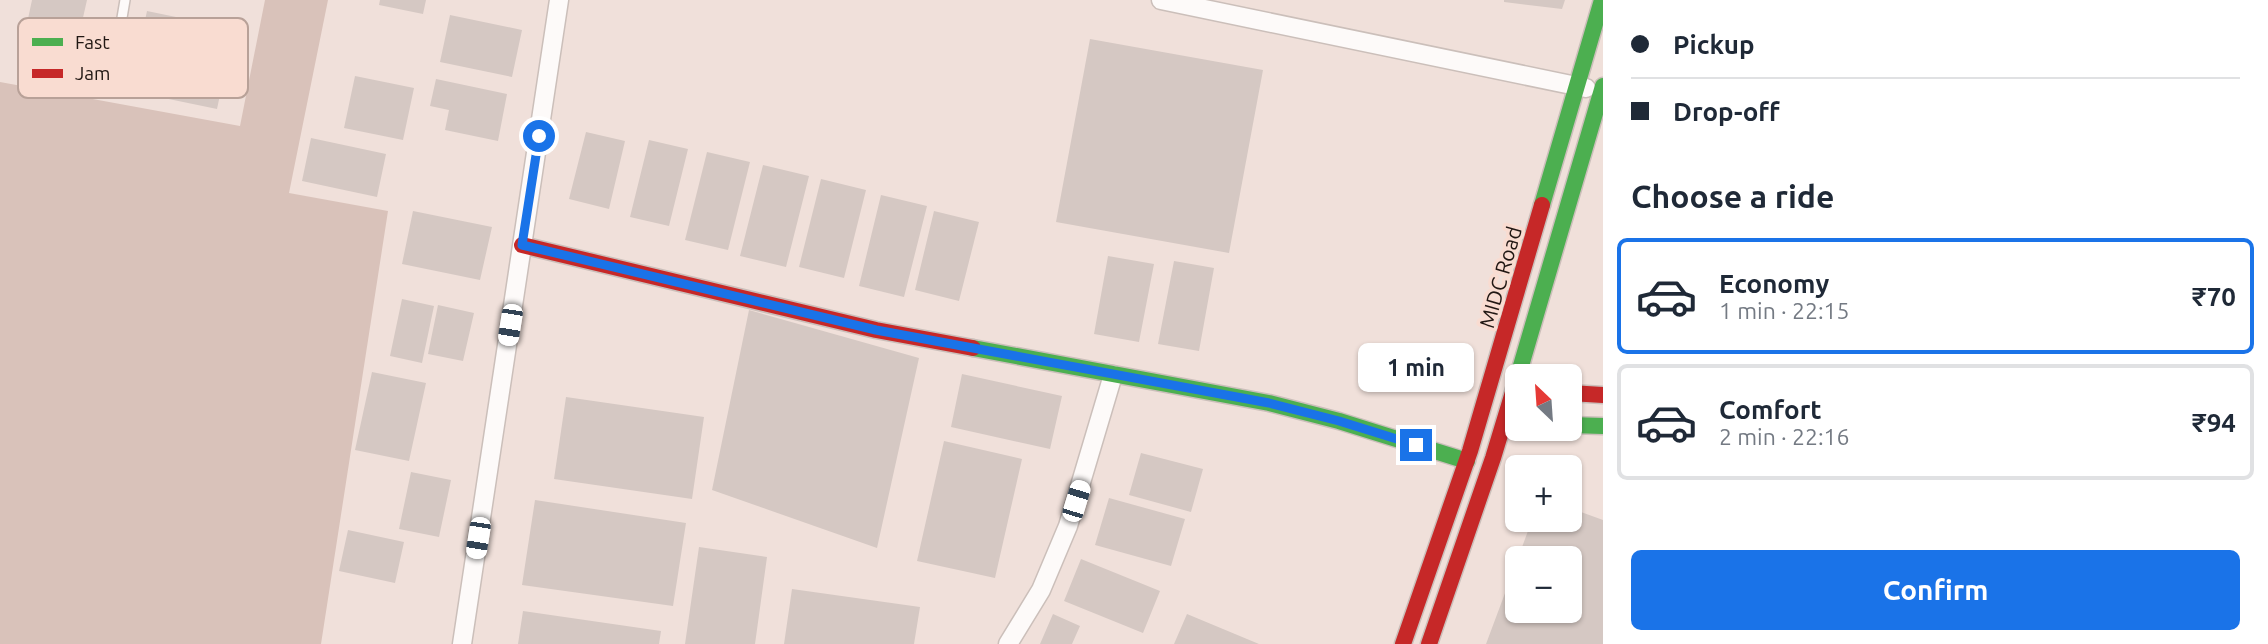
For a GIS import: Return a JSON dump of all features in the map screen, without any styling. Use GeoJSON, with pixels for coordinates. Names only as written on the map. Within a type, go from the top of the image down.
{"type":"FeatureCollection","features":[{"type":"Feature","properties":{"kind":"main road","name":"MIDC Road"},"geometry":{"type":"LineString","coordinates":[[1403,644],[1467,461],[1602,0]]}},
{"type":"Feature","properties":{"kind":"main road"},"geometry":{"type":"LineString","coordinates":[[1523,364],[1602,89]]}},
{"type":"Feature","properties":{"kind":"main road"},"geometry":{"type":"LineString","coordinates":[[522,245],[876,330],[1269,403],[1339,421],[1467,461]]}},
{"type":"Feature","properties":{"kind":"main road"},"geometry":{"type":"LineString","coordinates":[[1489,389],[1505,386]]}},
{"type":"Feature","properties":{"kind":"main road"},"geometry":{"type":"LineString","coordinates":[[1582,394],[1603,395]]}},
{"type":"Feature","properties":{"kind":"main road"},"geometry":{"type":"LineString","coordinates":[[1479,421],[1505,422]]}},
{"type":"Feature","properties":{"kind":"main road"},"geometry":{"type":"LineString","coordinates":[[1582,425],[1603,426]]}},
{"type":"Feature","properties":{"kind":"main road"},"geometry":{"type":"LineString","coordinates":[[1429,644],[1505,438]]}},
{"type":"Feature","properties":{"kind":"street"},"geometry":{"type":"LineString","coordinates":[[463,644],[559,0]]}},
{"type":"Feature","properties":{"kind":"street"},"geometry":{"type":"LineString","coordinates":[[1161,0],[1602,89]]}},
{"type":"Feature","properties":{"kind":"street"},"geometry":{"type":"LineString","coordinates":[[1009,644],[1041,590],[1068,526],[1113,376]]}},
{"type":"Feature","properties":{"kind":"lane"},"geometry":{"type":"LineString","coordinates":[[122,18],[125,0]]}},
{"type":"Feature","properties":{"kind":"shaded area"},"geometry":{"type":"Polygon","coordinates":[[[265,0],[328,0],[289,193],[388,211],[321,644],[0,644],[0,82],[18,85],[18,98],[87,98],[240,126],[246,98],[248,98],[248,86],[265,0]]]}},
{"type":"Feature","properties":{"kind":"building"},"geometry":{"type":"Polygon","coordinates":[[[32,0],[87,0],[83,18],[28,18],[32,0]]]}},
{"type":"Feature","properties":{"kind":"building"},"geometry":{"type":"Polygon","coordinates":[[[380,0],[426,0],[423,14],[379,5],[380,0]]]}},
{"type":"Feature","properties":{"kind":"building"},"geometry":{"type":"Polygon","coordinates":[[[1504,0],[1565,0],[1562,9],[1504,0]]]}},
{"type":"Feature","properties":{"kind":"building"},"geometry":{"type":"Polygon","coordinates":[[[147,11],[181,18],[146,18],[147,11]]]}},
{"type":"Feature","properties":{"kind":"building"},"geometry":{"type":"Polygon","coordinates":[[[450,15],[522,30],[512,77],[440,62],[450,15]]]}},
{"type":"Feature","properties":{"kind":"building"},"geometry":{"type":"Polygon","coordinates":[[[1090,39],[1263,70],[1229,253],[1056,222],[1090,39]]]}},
{"type":"Feature","properties":{"kind":"building"},"geometry":{"type":"Polygon","coordinates":[[[355,76],[414,88],[403,140],[344,128],[355,76]]]}},
{"type":"Feature","properties":{"kind":"building"},"geometry":{"type":"Polygon","coordinates":[[[436,79],[507,94],[498,141],[445,130],[449,110],[430,106],[436,79]]]}},
{"type":"Feature","properties":{"kind":"building"},"geometry":{"type":"Polygon","coordinates":[[[164,98],[219,98],[217,109],[164,98]]]}},
{"type":"Feature","properties":{"kind":"building"},"geometry":{"type":"Polygon","coordinates":[[[586,132],[625,141],[609,209],[569,199],[586,132]]]}},
{"type":"Feature","properties":{"kind":"building"},"geometry":{"type":"Polygon","coordinates":[[[311,138],[386,154],[377,197],[302,181],[311,138]]]}},
{"type":"Feature","properties":{"kind":"building"},"geometry":{"type":"Polygon","coordinates":[[[649,140],[688,149],[669,226],[630,217],[649,140]]]}},
{"type":"Feature","properties":{"kind":"building"},"geometry":{"type":"Polygon","coordinates":[[[707,152],[750,162],[728,250],[685,240],[707,152]]]}},
{"type":"Feature","properties":{"kind":"building"},"geometry":{"type":"Polygon","coordinates":[[[763,165],[809,176],[786,267],[740,256],[763,165]]]}},
{"type":"Feature","properties":{"kind":"building"},"geometry":{"type":"Polygon","coordinates":[[[821,179],[866,190],[844,278],[799,267],[821,179]]]}},
{"type":"Feature","properties":{"kind":"building"},"geometry":{"type":"Polygon","coordinates":[[[881,195],[927,206],[904,297],[859,286],[881,195]]]}},
{"type":"Feature","properties":{"kind":"building"},"geometry":{"type":"Polygon","coordinates":[[[413,211],[492,227],[480,280],[402,264],[413,211]]]}},
{"type":"Feature","properties":{"kind":"building"},"geometry":{"type":"Polygon","coordinates":[[[934,211],[979,222],[959,301],[915,290],[934,211]]]}},
{"type":"Feature","properties":{"kind":"building"},"geometry":{"type":"Polygon","coordinates":[[[1108,256],[1154,264],[1139,342],[1094,334],[1108,256]]]}},
{"type":"Feature","properties":{"kind":"building"},"geometry":{"type":"Polygon","coordinates":[[[1174,261],[1214,268],[1199,351],[1158,344],[1174,261]]]}},
{"type":"Feature","properties":{"kind":"building"},"geometry":{"type":"Polygon","coordinates":[[[402,299],[434,306],[422,363],[390,356],[402,299]]]}},
{"type":"Feature","properties":{"kind":"building"},"geometry":{"type":"Polygon","coordinates":[[[438,305],[474,313],[463,361],[428,354],[438,305]]]}},
{"type":"Feature","properties":{"kind":"building"},"geometry":{"type":"Polygon","coordinates":[[[749,310],[919,358],[877,548],[712,490],[749,310]]]}},
{"type":"Feature","properties":{"kind":"building"},"geometry":{"type":"Polygon","coordinates":[[[372,372],[426,383],[409,461],[355,450],[372,372]]]}},
{"type":"Feature","properties":{"kind":"building"},"geometry":{"type":"Polygon","coordinates":[[[962,374],[1062,396],[1050,449],[951,427],[962,374]]]}},
{"type":"Feature","properties":{"kind":"building"},"geometry":{"type":"Polygon","coordinates":[[[566,397],[704,417],[692,499],[554,479],[566,397]]]}},
{"type":"Feature","properties":{"kind":"building"},"geometry":{"type":"Polygon","coordinates":[[[944,441],[1022,459],[995,578],[917,561],[944,441]]]}},
{"type":"Feature","properties":{"kind":"building"},"geometry":{"type":"Polygon","coordinates":[[[1141,453],[1203,469],[1191,512],[1129,495],[1141,453]]]}},
{"type":"Feature","properties":{"kind":"building"},"geometry":{"type":"Polygon","coordinates":[[[411,472],[451,480],[439,537],[399,529],[411,472]]]}},
{"type":"Feature","properties":{"kind":"building"},"geometry":{"type":"Polygon","coordinates":[[[1109,498],[1185,519],[1171,566],[1095,545],[1109,498]]]}},
{"type":"Feature","properties":{"kind":"building"},"geometry":{"type":"Polygon","coordinates":[[[535,500],[686,523],[673,606],[522,585],[535,500]]]}},
{"type":"Feature","properties":{"kind":"building"},"geometry":{"type":"Polygon","coordinates":[[[1582,512],[1603,520],[1603,644],[1486,644],[1505,593],[1505,623],[1582,623],[1582,546],[1522,546],[1528,532],[1582,532],[1582,512]]]}},
{"type":"Feature","properties":{"kind":"building"},"geometry":{"type":"Polygon","coordinates":[[[348,530],[404,542],[395,583],[339,571],[348,530]]]}},
{"type":"Feature","properties":{"kind":"building"},"geometry":{"type":"Polygon","coordinates":[[[699,547],[767,557],[755,644],[685,644],[699,547]]]}},
{"type":"Feature","properties":{"kind":"building"},"geometry":{"type":"Polygon","coordinates":[[[1081,559],[1160,591],[1143,633],[1064,601],[1081,559]]]}},
{"type":"Feature","properties":{"kind":"building"},"geometry":{"type":"Polygon","coordinates":[[[792,589],[920,607],[914,644],[784,644],[792,589]]]}},
{"type":"Feature","properties":{"kind":"building"},"geometry":{"type":"Polygon","coordinates":[[[523,611],[661,631],[659,644],[518,644],[523,611]]]}},
{"type":"Feature","properties":{"kind":"building"},"geometry":{"type":"Polygon","coordinates":[[[1053,614],[1080,626],[1072,644],[1040,644],[1053,614]]]}},
{"type":"Feature","properties":{"kind":"building"},"geometry":{"type":"Polygon","coordinates":[[[1187,614],[1259,644],[1174,644],[1187,614]]]}},
{"type":"Feature","properties":{"kind":"traffic: fast"},"geometry":{"type":"LineString","coordinates":[[1542,205],[1602,0]]}},
{"type":"Feature","properties":{"kind":"traffic: fast"},"geometry":{"type":"LineString","coordinates":[[1522,364],[1603,86]]}},
{"type":"Feature","properties":{"kind":"traffic: fast"},"geometry":{"type":"LineString","coordinates":[[973,348],[1269,403],[1339,421],[1467,461]]}},
{"type":"Feature","properties":{"kind":"traffic: fast"},"geometry":{"type":"LineString","coordinates":[[1582,425],[1603,426]]}},
{"type":"Feature","properties":{"kind":"traffic: jam"},"geometry":{"type":"LineString","coordinates":[[1403,644],[1470,451],[1542,205]]}},
{"type":"Feature","properties":{"kind":"traffic: jam"},"geometry":{"type":"LineString","coordinates":[[522,245],[876,330],[973,348]]}},
{"type":"Feature","properties":{"kind":"traffic: jam"},"geometry":{"type":"LineString","coordinates":[[1582,394],[1603,395]]}},
{"type":"Feature","properties":{"kind":"traffic: jam"},"geometry":{"type":"LineString","coordinates":[[1429,644],[1505,418]]}},
{"type":"Feature","properties":{"kind":"route"},"geometry":{"type":"LineString","coordinates":[[539,136],[522,245],[876,330],[1269,403],[1416,445]]}}]}
